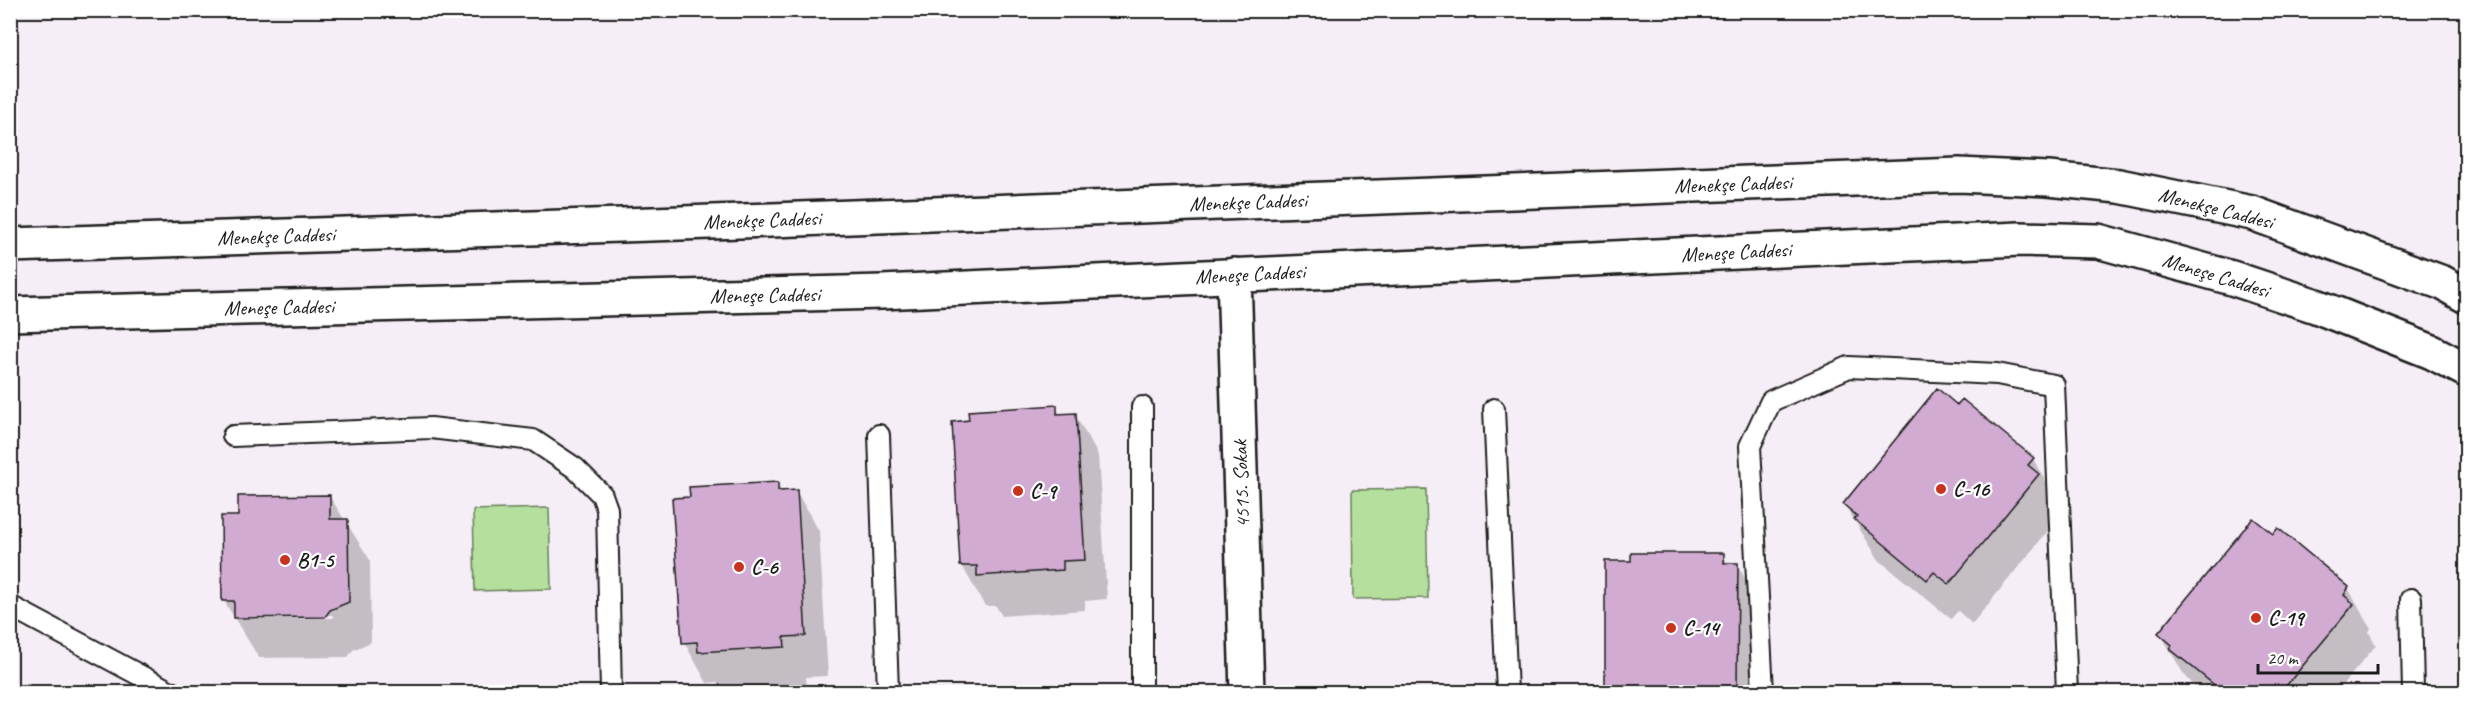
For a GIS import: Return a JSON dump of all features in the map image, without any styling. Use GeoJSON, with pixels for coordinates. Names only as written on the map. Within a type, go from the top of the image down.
{"type":"FeatureCollection","features":[{"type":"Feature","properties":{"kind":"street","name":"Menekşe Caddesi"},"geometry":{"type":"LineString","coordinates":[[10,245],[772,220],[1959,176],[2048,179],[2119,186],[2252,213],[2443,283],[2466,296]]}},
{"type":"Feature","properties":{"kind":"street","name":"Meneşe Caddesi"},"geometry":{"type":"LineString","coordinates":[[10,314],[882,292],[2008,239],[2098,241],[2232,278],[2316,306],[2432,352],[2466,370]]}},
{"type":"Feature","properties":{"kind":"street","name":"4515. Sokak"},"geometry":{"type":"LineString","coordinates":[[1234,275],[1247,693]]}},
{"type":"Feature","properties":{"kind":"lane"},"geometry":{"type":"LineString","coordinates":[[1763,693],[1750,446],[1771,401],[1849,368],[1997,374],[2054,385],[2067,693]]}},
{"type":"Feature","properties":{"kind":"lane"},"geometry":{"type":"LineString","coordinates":[[1142,407],[1142,693]]}},
{"type":"Feature","properties":{"kind":"lane"},"geometry":{"type":"LineString","coordinates":[[1494,409],[1507,693]]}},
{"type":"Feature","properties":{"kind":"lane"},"geometry":{"type":"LineString","coordinates":[[233,436],[431,428],[533,441],[575,468],[602,495],[608,509],[611,693]]}},
{"type":"Feature","properties":{"kind":"lane"},"geometry":{"type":"LineString","coordinates":[[879,435],[888,693]]}},
{"type":"Feature","properties":{"kind":"lane"},"geometry":{"type":"LineString","coordinates":[[2411,599],[2413,693]]}},
{"type":"Feature","properties":{"kind":"lane"},"geometry":{"type":"LineString","coordinates":[[10,606],[171,693]]}},
{"type":"Feature","properties":{"kind":"green space"},"geometry":{"type":"Polygon","coordinates":[[[1426,489],[1428,598],[1353,599],[1352,490],[1426,489]]]}},
{"type":"Feature","properties":{"kind":"green space"},"geometry":{"type":"Polygon","coordinates":[[[549,508],[551,589],[475,591],[473,510],[549,508]]]}},
{"type":"Feature","properties":{"kind":"building","name":"C-16"},"geometry":{"type":"Polygon","coordinates":[[[1937,388],[1957,405],[1962,399],[2034,458],[2028,465],[2039,474],[1949,584],[1934,572],[1927,580],[1854,519],[1857,516],[1843,504],[1937,388]]]}},
{"type":"Feature","properties":{"kind":"building","name":"C-9"},"geometry":{"type":"Polygon","coordinates":[[[1057,405],[1057,414],[1076,413],[1085,560],[1063,561],[1063,570],[977,576],[977,566],[960,566],[952,422],[969,420],[968,411],[1057,405]]]}},
{"type":"Feature","properties":{"kind":"building","name":"C-6"},"geometry":{"type":"Polygon","coordinates":[[[778,482],[778,491],[797,490],[806,636],[784,637],[785,647],[698,652],[697,642],[682,643],[672,498],[690,497],[689,487],[778,482]]]}},
{"type":"Feature","properties":{"kind":"building","name":"B1-5"},"geometry":{"type":"Polygon","coordinates":[[[330,495],[330,519],[348,519],[349,602],[330,610],[325,617],[234,618],[234,601],[222,601],[221,516],[238,516],[238,496],[330,495]]]}},
{"type":"Feature","properties":{"kind":"building","name":"C-19"},"geometry":{"type":"Polygon","coordinates":[[[2253,518],[2273,534],[2278,528],[2349,587],[2344,595],[2354,604],[2281,692],[2223,692],[2170,649],[2172,645],[2158,633],[2253,518]]]}},
{"type":"Feature","properties":{"kind":"building","name":"C-14"},"geometry":{"type":"Polygon","coordinates":[[[1631,553],[1724,553],[1724,563],[1738,563],[1737,692],[1605,692],[1605,561],[1631,561],[1631,553]]]}},
{"type":"Feature","properties":{"kind":"building"},"geometry":{"type":"Polygon","coordinates":[[[521,686],[521,692],[436,692],[436,690],[521,686]]]}},
{"type":"Feature","properties":{"kind":"place","name":"C-16"},"geometry":{"type":"Point","coordinates":[1941,489]}},
{"type":"Feature","properties":{"kind":"place","name":"C-9"},"geometry":{"type":"Point","coordinates":[1018,491]}},
{"type":"Feature","properties":{"kind":"place","name":"B1-5"},"geometry":{"type":"Point","coordinates":[285,560]}},
{"type":"Feature","properties":{"kind":"place","name":"C-6"},"geometry":{"type":"Point","coordinates":[739,567]}},
{"type":"Feature","properties":{"kind":"place","name":"C-19"},"geometry":{"type":"Point","coordinates":[2256,618]}},
{"type":"Feature","properties":{"kind":"place","name":"C-14"},"geometry":{"type":"Point","coordinates":[1671,628]}}]}
